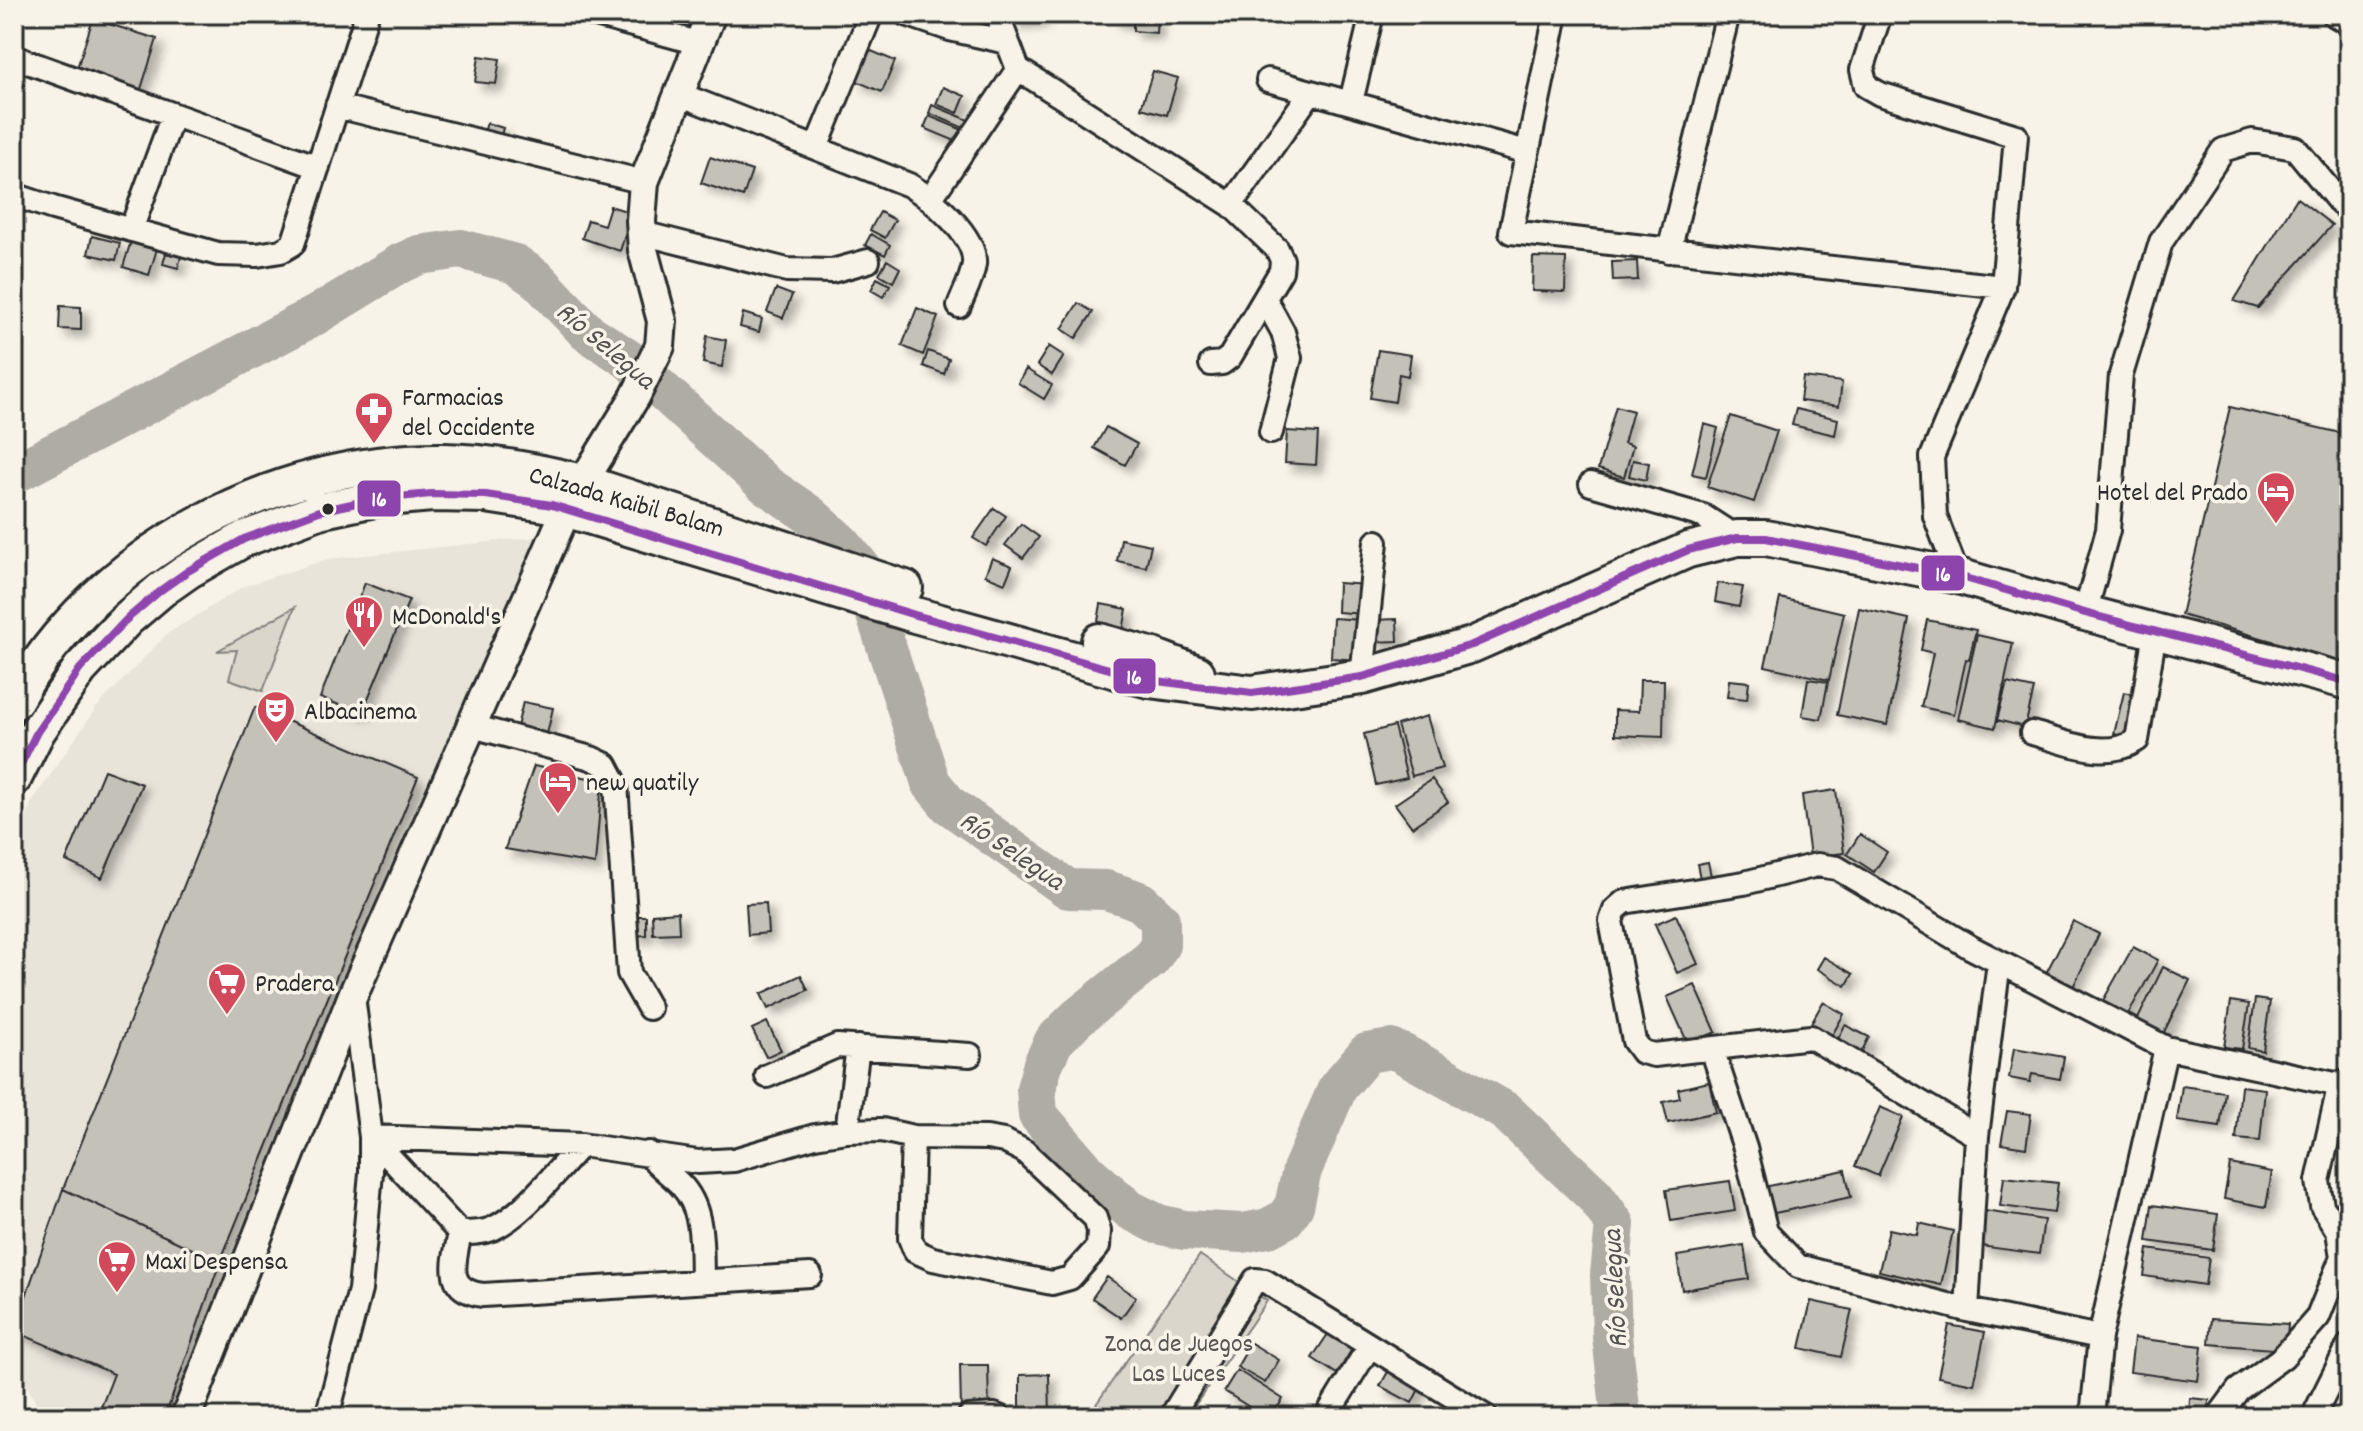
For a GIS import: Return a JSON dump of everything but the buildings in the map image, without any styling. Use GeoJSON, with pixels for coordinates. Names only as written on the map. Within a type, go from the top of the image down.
{"type":"FeatureCollection","features":[{"type":"Feature","properties":{"kind":"main road","name":"Calzada Kaibil Balam"},"geometry":{"type":"LineString","coordinates":[[14,702],[68,629],[130,570],[193,527],[266,493],[336,473],[409,462],[498,465],[575,495],[906,601],[1153,656],[1252,693],[1362,677],[1472,645],[1688,550],[1737,538],[1766,538],[1958,576],[2155,632],[2349,682]]}},
{"type":"Feature","properties":{"kind":"main road","name":"Calzada Kaibil Balam"},"geometry":{"type":"LineString","coordinates":[[14,778],[37,732],[60,696],[100,645],[161,590],[244,539],[319,511],[387,498],[432,494],[575,495]]}},
{"type":"Feature","properties":{"kind":"street"},"geometry":{"type":"LineString","coordinates":[[14,195],[218,254],[257,255],[281,251],[293,244],[367,14]]}},
{"type":"Feature","properties":{"kind":"street"},"geometry":{"type":"LineString","coordinates":[[592,14],[698,43]]}},
{"type":"Feature","properties":{"kind":"street"},"geometry":{"type":"LineString","coordinates":[[186,1417],[353,995],[472,726],[575,495],[635,397],[660,346],[662,321],[643,250],[644,182],[711,14]]}},
{"type":"Feature","properties":{"kind":"street"},"geometry":{"type":"LineString","coordinates":[[816,148],[871,14]]}},
{"type":"Feature","properties":{"kind":"street"},"geometry":{"type":"LineString","coordinates":[[906,14],[950,29],[1007,42]]}},
{"type":"Feature","properties":{"kind":"street"},"geometry":{"type":"LineString","coordinates":[[997,14],[1018,69],[1231,205],[1277,249],[1282,260],[1281,271],[1265,299],[1230,357],[1222,363],[1211,364]]}},
{"type":"Feature","properties":{"kind":"street"},"geometry":{"type":"LineString","coordinates":[[1351,102],[1372,14]]}},
{"type":"Feature","properties":{"kind":"street"},"geometry":{"type":"LineString","coordinates":[[1556,14],[1511,232],[2003,287]]}},
{"type":"Feature","properties":{"kind":"street"},"geometry":{"type":"LineString","coordinates":[[1669,251],[1728,14]]}},
{"type":"Feature","properties":{"kind":"street"},"geometry":{"type":"LineString","coordinates":[[1880,14],[1862,70],[1866,86],[1880,94],[2016,136],[2003,287],[1932,457],[1935,516],[1958,576]]}},
{"type":"Feature","properties":{"kind":"street"},"geometry":{"type":"LineString","coordinates":[[2333,14],[2349,23]]}},
{"type":"Feature","properties":{"kind":"street"},"geometry":{"type":"LineString","coordinates":[[15,60],[318,167]]}},
{"type":"Feature","properties":{"kind":"street"},"geometry":{"type":"LineString","coordinates":[[931,198],[1018,69]]}},
{"type":"Feature","properties":{"kind":"street"},"geometry":{"type":"LineString","coordinates":[[1268,80],[1527,152]]}},
{"type":"Feature","properties":{"kind":"street"},"geometry":{"type":"LineString","coordinates":[[1231,205],[1311,92]]}},
{"type":"Feature","properties":{"kind":"street"},"geometry":{"type":"LineString","coordinates":[[679,94],[909,185],[931,198],[970,243],[974,262],[959,306]]}},
{"type":"Feature","properties":{"kind":"street"},"geometry":{"type":"LineString","coordinates":[[337,106],[644,182]]}},
{"type":"Feature","properties":{"kind":"street"},"geometry":{"type":"LineString","coordinates":[[131,230],[173,115]]}},
{"type":"Feature","properties":{"kind":"street"},"geometry":{"type":"LineString","coordinates":[[2085,613],[2108,530],[2121,375],[2161,242],[2223,150],[2252,141],[2295,148],[2341,204],[2349,209]]}},
{"type":"Feature","properties":{"kind":"street"},"geometry":{"type":"LineString","coordinates":[[642,233],[787,270],[832,271],[868,261]]}},
{"type":"Feature","properties":{"kind":"street"},"geometry":{"type":"LineString","coordinates":[[1265,299],[1283,332],[1290,358],[1271,432]]}},
{"type":"Feature","properties":{"kind":"street"},"geometry":{"type":"LineString","coordinates":[[1591,484],[1703,516],[1737,538]]}},
{"type":"Feature","properties":{"kind":"street"},"geometry":{"type":"LineString","coordinates":[[1362,677],[1376,542]]}},
{"type":"Feature","properties":{"kind":"street"},"geometry":{"type":"LineString","coordinates":[[2032,733],[2104,751],[2127,747],[2137,740],[2155,632]]}},
{"type":"Feature","properties":{"kind":"street"},"geometry":{"type":"LineString","coordinates":[[472,726],[591,758],[606,765],[616,784],[629,973],[649,1008]]}},
{"type":"Feature","properties":{"kind":"street"},"geometry":{"type":"LineString","coordinates":[[1977,1136],[1811,1037],[1654,1055],[1642,1052],[1634,1041],[1611,921],[1615,910],[1624,902],[1744,883],[1817,865],[1837,868],[1999,962],[2166,1048],[2345,1085],[2318,1181],[2322,1206],[2338,1231],[2342,1257],[2318,1317],[2283,1357],[2238,1390],[2218,1417]]}},
{"type":"Feature","properties":{"kind":"street"},"geometry":{"type":"LineString","coordinates":[[1967,1310],[1977,1136],[1999,962]]}},
{"type":"Feature","properties":{"kind":"street"},"geometry":{"type":"LineString","coordinates":[[327,1417],[360,1290],[371,1173],[371,1137],[353,995]]}},
{"type":"Feature","properties":{"kind":"street"},"geometry":{"type":"LineString","coordinates":[[767,1076],[837,1046],[970,1055]]}},
{"type":"Feature","properties":{"kind":"street"},"geometry":{"type":"LineString","coordinates":[[847,1131],[858,1047]]}},
{"type":"Feature","properties":{"kind":"street"},"geometry":{"type":"LineString","coordinates":[[2092,1417],[2100,1337],[2166,1048]]}},
{"type":"Feature","properties":{"kind":"street"},"geometry":{"type":"LineString","coordinates":[[1712,1049],[1745,1148],[1766,1232],[1798,1266],[1967,1310],[2100,1337]]}},
{"type":"Feature","properties":{"kind":"street"},"geometry":{"type":"LineString","coordinates":[[371,1137],[581,1145],[698,1162],[734,1160],[815,1136],[847,1131],[882,1130],[913,1137],[987,1138],[1004,1141],[1024,1151],[1095,1218],[1099,1231],[1098,1247],[1070,1278],[1052,1283],[933,1259],[915,1251],[910,1238],[913,1137]]}},
{"type":"Feature","properties":{"kind":"street"},"geometry":{"type":"LineString","coordinates":[[371,1137],[460,1233],[479,1233],[512,1217],[581,1145]]}},
{"type":"Feature","properties":{"kind":"street"},"geometry":{"type":"LineString","coordinates":[[648,1153],[695,1203],[700,1225],[702,1281]]}},
{"type":"Feature","properties":{"kind":"street"},"geometry":{"type":"LineString","coordinates":[[460,1233],[454,1266],[457,1282],[466,1293],[483,1295],[810,1275]]}},
{"type":"Feature","properties":{"kind":"street"},"geometry":{"type":"LineString","coordinates":[[1171,1417],[1255,1280],[1265,1281],[1486,1417]]}},
{"type":"Feature","properties":{"kind":"street"},"geometry":{"type":"LineString","coordinates":[[2316,1417],[2316,1411],[2349,1345]]}},
{"type":"Feature","properties":{"kind":"street"},"geometry":{"type":"LineString","coordinates":[[1326,1417],[1369,1347]]}},
{"type":"Feature","properties":{"kind":"street"},"geometry":{"type":"LineString","coordinates":[[969,1417],[999,1417]]}},
{"type":"Feature","properties":{"kind":"shaded area"},"geometry":{"type":"Polygon","coordinates":[[[546,536],[178,1417],[43,1417],[14,1360],[14,859],[31,803],[96,708],[167,634],[244,586],[328,559],[546,536]]]}},
{"type":"Feature","properties":{"kind":"green space"},"geometry":{"type":"Polygon","coordinates":[[[295,607],[263,691],[229,679],[237,650],[217,651],[295,607]]]}},
{"type":"Feature","properties":{"kind":"green space","name":"Zona de Juegos Las Luces"},"geometry":{"type":"Polygon","coordinates":[[[1200,1255],[1267,1301],[1187,1417],[1095,1417],[1090,1413],[1200,1255]]]}},
{"type":"Feature","properties":{"kind":"waterway","name":"Río Selegua"},"geometry":{"type":"LineString","coordinates":[[14,474],[316,315],[419,255],[461,249],[515,264],[538,280],[587,332],[628,359],[766,485],[810,515],[841,543],[860,566],[931,783],[949,805],[1068,889],[1106,890],[1128,897],[1141,902],[1160,920],[1160,945],[1151,959],[1077,1018],[1054,1041],[1036,1089],[1038,1115],[1089,1174],[1130,1210],[1158,1224],[1184,1230],[1243,1233],[1268,1228],[1285,1219],[1294,1206],[1302,1170],[1338,1087],[1367,1053],[1391,1049],[1402,1053],[1505,1111],[1595,1196],[1615,1224],[1610,1275],[1612,1336],[1621,1417]]}},
{"type":"Feature","properties":{"kind":"transit line","name":"16"},"geometry":{"type":"LineString","coordinates":[[14,778],[37,732],[80,669],[127,619],[188,571],[244,539],[319,511],[375,499],[432,494],[486,495],[552,505],[915,615],[1149,680],[1252,693],[1362,677],[1472,645],[1688,550],[1737,538],[1766,538],[1958,576],[2085,613],[2349,682]]}},
{"type":"Feature","properties":{"kind":"place","name":"Farmacias del Occidente"},"geometry":{"type":"Point","coordinates":[374,445]}},
{"type":"Feature","properties":{"kind":"place","name":"Hotel del Prado"},"geometry":{"type":"Point","coordinates":[2276,525]}},
{"type":"Feature","properties":{"kind":"place","name":"McDonald's"},"geometry":{"type":"Point","coordinates":[364,649]}},
{"type":"Feature","properties":{"kind":"place","name":"Albacinema"},"geometry":{"type":"Point","coordinates":[276,744]}},
{"type":"Feature","properties":{"kind":"place","name":"new quatily"},"geometry":{"type":"Point","coordinates":[558,815]}},
{"type":"Feature","properties":{"kind":"place","name":"Pradera"},"geometry":{"type":"Point","coordinates":[227,1016]}},
{"type":"Feature","properties":{"kind":"place","name":"Maxi Despensa"},"geometry":{"type":"Point","coordinates":[117,1294]}}]}
